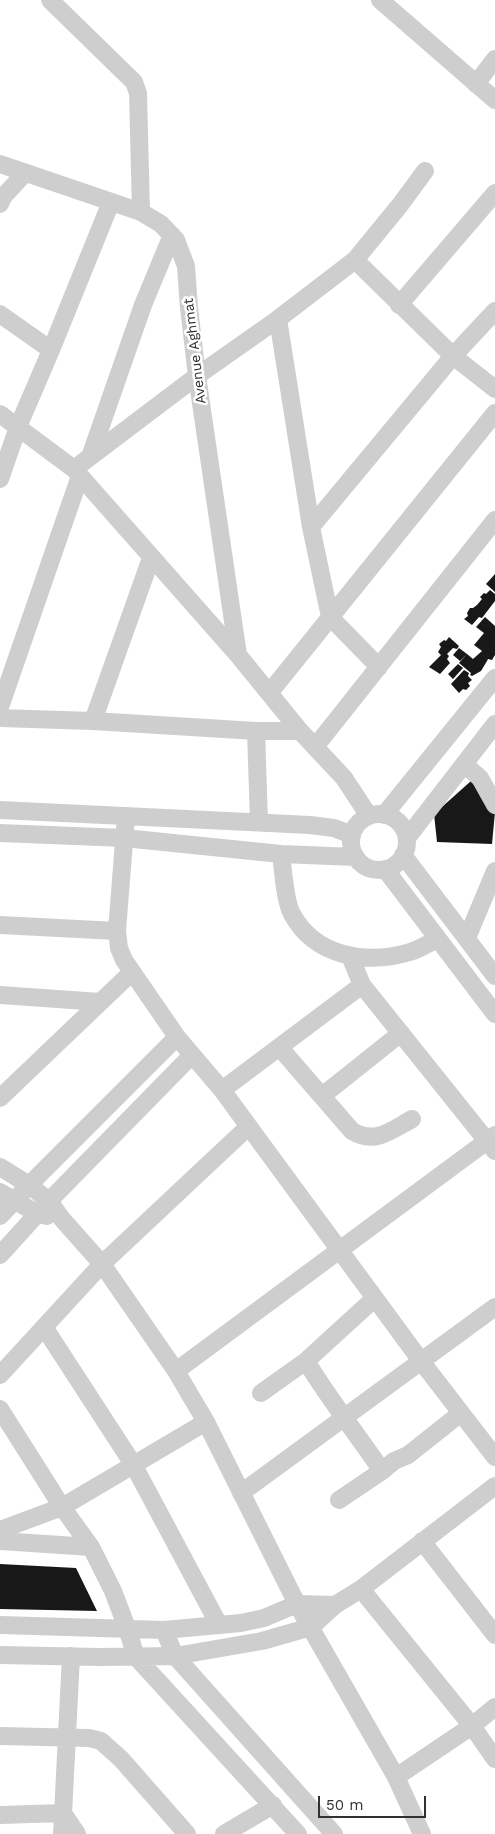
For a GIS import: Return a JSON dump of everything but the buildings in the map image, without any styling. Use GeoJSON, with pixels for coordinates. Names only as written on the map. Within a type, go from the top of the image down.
{"type":"FeatureCollection","features":[{"type":"Feature","properties":{"kind":"street"},"geometry":{"type":"LineString","coordinates":[[50,0],[134,82],[138,93],[141,212]]}},
{"type":"Feature","properties":{"kind":"street"},"geometry":{"type":"LineString","coordinates":[[380,0],[495,100]]}},
{"type":"Feature","properties":{"kind":"street"},"geometry":{"type":"LineString","coordinates":[[476,84],[495,59]]}},
{"type":"Feature","properties":{"kind":"street","name":"Avenue Aghmat"},"geometry":{"type":"LineString","coordinates":[[0,164],[141,212],[161,224],[176,240],[186,266],[197,376],[238,654]]}},
{"type":"Feature","properties":{"kind":"street"},"geometry":{"type":"LineString","coordinates":[[0,707],[77,473],[90,457],[355,260],[425,171]]}},
{"type":"Feature","properties":{"kind":"street"},"geometry":{"type":"LineString","coordinates":[[0,204],[3,197],[25,173]]}},
{"type":"Feature","properties":{"kind":"street"},"geometry":{"type":"LineString","coordinates":[[399,305],[495,193]]}},
{"type":"Feature","properties":{"kind":"street"},"geometry":{"type":"LineString","coordinates":[[0,479],[18,427],[52,350],[111,202]]}},
{"type":"Feature","properties":{"kind":"street"},"geometry":{"type":"LineString","coordinates":[[90,457],[143,305],[172,235]]}},
{"type":"Feature","properties":{"kind":"street"},"geometry":{"type":"LineString","coordinates":[[355,260],[453,356],[495,389]]}},
{"type":"Feature","properties":{"kind":"street"},"geometry":{"type":"LineString","coordinates":[[311,527],[453,356],[495,311]]}},
{"type":"Feature","properties":{"kind":"street"},"geometry":{"type":"LineString","coordinates":[[0,314],[52,350]]}},
{"type":"Feature","properties":{"kind":"street"},"geometry":{"type":"LineString","coordinates":[[278,319],[311,527],[330,617],[380,667]]}},
{"type":"Feature","properties":{"kind":"street"},"geometry":{"type":"LineString","coordinates":[[270,692],[495,413]]}},
{"type":"Feature","properties":{"kind":"street"},"geometry":{"type":"LineString","coordinates":[[0,414],[77,473],[238,654],[300,731],[376,815],[389,816],[399,822],[407,838]]}},
{"type":"Feature","properties":{"kind":"street"},"geometry":{"type":"LineString","coordinates":[[315,747],[495,520]]}},
{"type":"Feature","properties":{"kind":"street"},"geometry":{"type":"LineString","coordinates":[[93,721],[151,558]]}},
{"type":"Feature","properties":{"kind":"street"},"geometry":{"type":"LineString","coordinates":[[495,678],[376,815],[358,824],[352,835],[352,846],[356,858],[362,864],[370,868],[385,869],[397,863],[403,855],[407,838],[495,724]]}},
{"type":"Feature","properties":{"kind":"street"},"geometry":{"type":"LineString","coordinates":[[0,718],[93,721],[256,731],[300,731]]}},
{"type":"Feature","properties":{"kind":"street"},"geometry":{"type":"LineString","coordinates":[[256,731],[259,822]]}},
{"type":"Feature","properties":{"kind":"street"},"geometry":{"type":"LineString","coordinates":[[464,764],[480,778],[495,805]]}},
{"type":"Feature","properties":{"kind":"street"},"geometry":{"type":"LineString","coordinates":[[0,810],[310,825],[334,828],[352,835]]}},
{"type":"Feature","properties":{"kind":"street"},"geometry":{"type":"LineString","coordinates":[[126,816],[117,931],[119,948],[132,972],[177,1037],[222,1090],[421,1362],[495,1457]]}},
{"type":"Feature","properties":{"kind":"street"},"geometry":{"type":"LineString","coordinates":[[0,833],[124,838],[281,854],[356,858]]}},
{"type":"Feature","properties":{"kind":"street"},"geometry":{"type":"LineString","coordinates":[[281,854],[291,913],[308,937],[324,948],[350,956],[383,957],[410,952],[438,939]]}},
{"type":"Feature","properties":{"kind":"street"},"geometry":{"type":"LineString","coordinates":[[403,855],[495,976]]}},
{"type":"Feature","properties":{"kind":"street"},"geometry":{"type":"LineString","coordinates":[[385,869],[495,1014]]}},
{"type":"Feature","properties":{"kind":"street"},"geometry":{"type":"LineString","coordinates":[[467,938],[495,871]]}},
{"type":"Feature","properties":{"kind":"street"},"geometry":{"type":"LineString","coordinates":[[0,925],[117,931]]}},
{"type":"Feature","properties":{"kind":"street"},"geometry":{"type":"LineString","coordinates":[[176,1370],[339,1248],[492,1142],[362,985],[350,956]]}},
{"type":"Feature","properties":{"kind":"street"},"geometry":{"type":"LineString","coordinates":[[0,1098],[132,972]]}},
{"type":"Feature","properties":{"kind":"street"},"geometry":{"type":"LineString","coordinates":[[222,1090],[362,985]]}},
{"type":"Feature","properties":{"kind":"street"},"geometry":{"type":"LineString","coordinates":[[0,995],[100,1002]]}},
{"type":"Feature","properties":{"kind":"street"},"geometry":{"type":"LineString","coordinates":[[322,1096],[401,1033]]}},
{"type":"Feature","properties":{"kind":"street"},"geometry":{"type":"LineString","coordinates":[[0,1216],[7,1197],[29,1185],[177,1037]]}},
{"type":"Feature","properties":{"kind":"street"},"geometry":{"type":"LineString","coordinates":[[280,1048],[352,1131],[368,1138],[382,1135],[412,1119]]}},
{"type":"Feature","properties":{"kind":"street"},"geometry":{"type":"LineString","coordinates":[[0,1255],[43,1207],[192,1056]]}},
{"type":"Feature","properties":{"kind":"street"},"geometry":{"type":"LineString","coordinates":[[0,1375],[102,1264],[248,1126]]}},
{"type":"Feature","properties":{"kind":"street"},"geometry":{"type":"LineString","coordinates":[[0,1167],[29,1185],[43,1207]]}},
{"type":"Feature","properties":{"kind":"street"},"geometry":{"type":"LineString","coordinates":[[7,1197],[43,1207],[62,1219],[102,1264],[176,1370],[206,1422],[297,1604],[396,1777],[422,1834]]}},
{"type":"Feature","properties":{"kind":"street"},"geometry":{"type":"LineString","coordinates":[[261,1393],[306,1362],[375,1298]]}},
{"type":"Feature","properties":{"kind":"street"},"geometry":{"type":"LineString","coordinates":[[241,1493],[495,1307]]}},
{"type":"Feature","properties":{"kind":"street"},"geometry":{"type":"LineString","coordinates":[[44,1327],[133,1464],[219,1625]]}},
{"type":"Feature","properties":{"kind":"street"},"geometry":{"type":"LineString","coordinates":[[306,1362],[345,1417],[363,1447],[382,1471]]}},
{"type":"Feature","properties":{"kind":"street"},"geometry":{"type":"LineString","coordinates":[[0,1410],[62,1507],[91,1547],[128,1628],[136,1657],[298,1834]]}},
{"type":"Feature","properties":{"kind":"street"},"geometry":{"type":"LineString","coordinates":[[339,1500],[394,1461],[408,1455],[461,1414]]}},
{"type":"Feature","properties":{"kind":"street"},"geometry":{"type":"LineString","coordinates":[[0,1530],[62,1507],[206,1422]]}},
{"type":"Feature","properties":{"kind":"street"},"geometry":{"type":"LineString","coordinates":[[0,1655],[175,1656],[262,1641],[311,1627],[335,1605],[361,1590],[495,1486]]}},
{"type":"Feature","properties":{"kind":"street"},"geometry":{"type":"LineString","coordinates":[[0,1541],[91,1547]]}},
{"type":"Feature","properties":{"kind":"street"},"geometry":{"type":"LineString","coordinates":[[422,1541],[495,1635]]}},
{"type":"Feature","properties":{"kind":"street"},"geometry":{"type":"LineString","coordinates":[[361,1590],[472,1726],[495,1759]]}},
{"type":"Feature","properties":{"kind":"street"},"geometry":{"type":"LineString","coordinates":[[0,1625],[164,1630],[241,1623],[264,1618],[297,1604],[335,1605]]}},
{"type":"Feature","properties":{"kind":"street"},"geometry":{"type":"LineString","coordinates":[[164,1630],[175,1656],[334,1834]]}},
{"type":"Feature","properties":{"kind":"street"},"geometry":{"type":"LineString","coordinates":[[62,1834],[71,1656]]}},
{"type":"Feature","properties":{"kind":"street"},"geometry":{"type":"LineString","coordinates":[[396,1777],[472,1726],[495,1707]]}},
{"type":"Feature","properties":{"kind":"street"},"geometry":{"type":"LineString","coordinates":[[0,1736],[89,1738],[100,1741],[110,1748],[187,1834]]}},
{"type":"Feature","properties":{"kind":"street"},"geometry":{"type":"LineString","coordinates":[[224,1834],[273,1805]]}},
{"type":"Feature","properties":{"kind":"street"},"geometry":{"type":"LineString","coordinates":[[0,1815],[63,1813]]}},
{"type":"Feature","properties":{"kind":"street"},"geometry":{"type":"LineString","coordinates":[[63,1813],[77,1834]]}}]}
